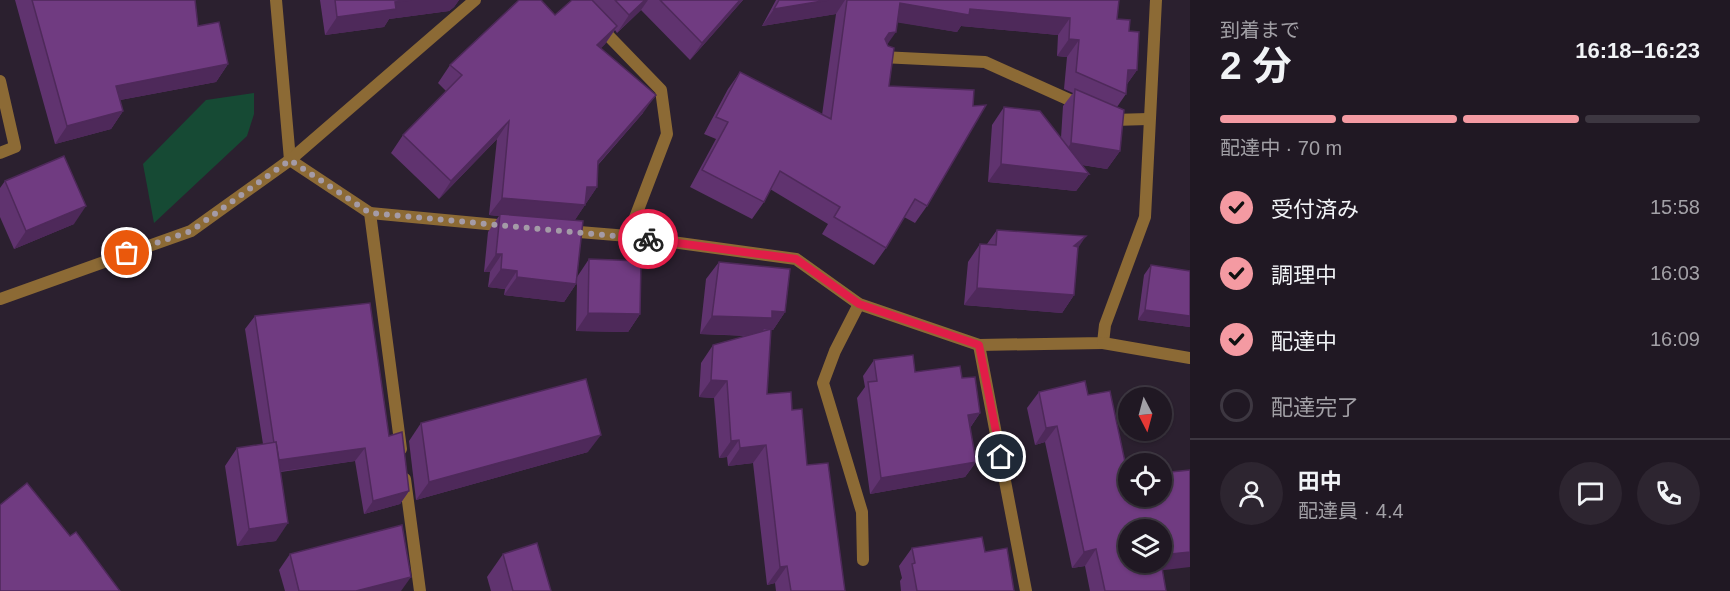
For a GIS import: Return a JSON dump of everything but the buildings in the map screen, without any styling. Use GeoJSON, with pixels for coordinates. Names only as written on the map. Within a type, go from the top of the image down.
{"type":"FeatureCollection","features":[{"type":"Feature","properties":{"kind":"street"},"geometry":{"type":"LineString","coordinates":[[276,0],[290,160]]}},
{"type":"Feature","properties":{"kind":"street"},"geometry":{"type":"LineString","coordinates":[[0,299],[191,231],[290,160],[474,0]]}},
{"type":"Feature","properties":{"kind":"street"},"geometry":{"type":"LineString","coordinates":[[1103,344],[1105,325],[1144,218],[1156,0]]}},
{"type":"Feature","properties":{"kind":"street"},"geometry":{"type":"LineString","coordinates":[[590,16],[661,90],[667,134],[628,236]]}},
{"type":"Feature","properties":{"kind":"street"},"geometry":{"type":"LineString","coordinates":[[881,57],[986,62],[1113,120],[1148,119]]}},
{"type":"Feature","properties":{"kind":"street"},"geometry":{"type":"LineString","coordinates":[[0,81],[15,147],[0,153]]}},
{"type":"Feature","properties":{"kind":"street"},"geometry":{"type":"LineString","coordinates":[[290,160],[370,213],[525,228]]}},
{"type":"Feature","properties":{"kind":"street"},"geometry":{"type":"LineString","coordinates":[[370,213],[420,591]]}},
{"type":"Feature","properties":{"kind":"street"},"geometry":{"type":"LineString","coordinates":[[559,231],[628,236],[796,259],[859,304],[979,345],[1103,344],[1190,358]]}},
{"type":"Feature","properties":{"kind":"street"},"geometry":{"type":"LineString","coordinates":[[859,304],[835,351],[823,383],[862,512],[863,560]]}},
{"type":"Feature","properties":{"kind":"street"},"geometry":{"type":"LineString","coordinates":[[979,345],[1026,591]]}},
{"type":"Feature","properties":{"kind":"green space"},"geometry":{"type":"Polygon","coordinates":[[[254,93],[254,114],[247,136],[154,223],[143,164],[206,100],[254,93]]]}},
{"type":"Feature","properties":{"kind":"way so far"},"geometry":{"type":"LineString","coordinates":[[127,253],[191,231],[290,160],[370,213],[648,239]]}},
{"type":"Feature","properties":{"kind":"route"},"geometry":{"type":"LineString","coordinates":[[648,239],[796,259],[859,304],[979,345],[1001,457]]}}]}
